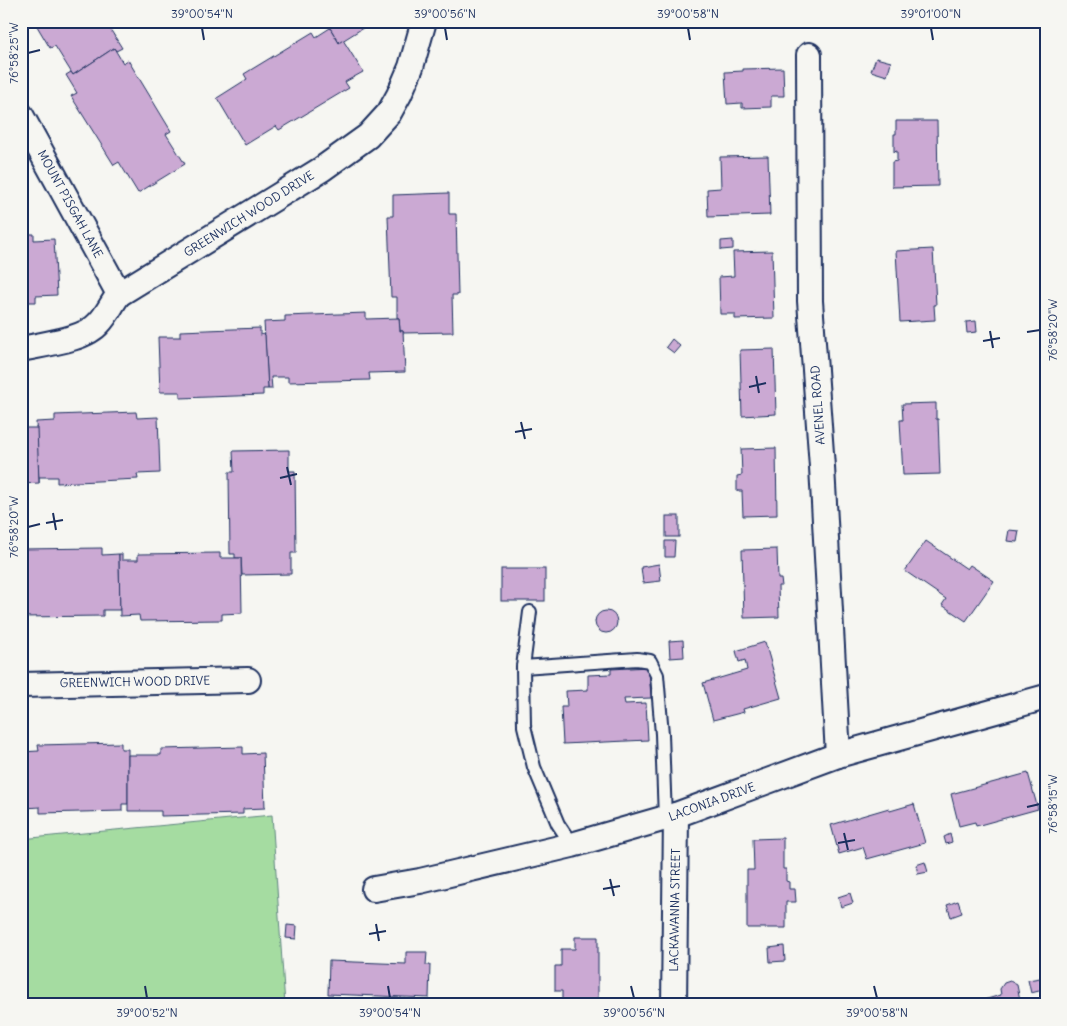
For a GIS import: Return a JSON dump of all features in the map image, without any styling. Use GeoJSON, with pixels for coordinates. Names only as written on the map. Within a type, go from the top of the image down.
{"type":"FeatureCollection","features":[{"type":"Feature","properties":{"kind":"street","name":"GREENWICH WOOD DRIVE"},"geometry":{"type":"LineString","coordinates":[[21,348],[85,334],[98,324],[119,294],[322,169],[368,136],[390,114],[411,67],[424,21]]}},
{"type":"Feature","properties":{"kind":"street","name":"AVENEL ROAD"},"geometry":{"type":"LineString","coordinates":[[810,55],[810,301],[822,467],[838,755]]}},
{"type":"Feature","properties":{"kind":"street","name":"MOUNT PISGAH LANE"},"geometry":{"type":"LineString","coordinates":[[21,115],[29,146],[119,294]]}},
{"type":"Feature","properties":{"kind":"street","name":"GREENWICH WOOD DRIVE"},"geometry":{"type":"LineString","coordinates":[[21,685],[248,680]]}},
{"type":"Feature","properties":{"kind":"street","name":"LACONIA DRIVE"},"geometry":{"type":"LineString","coordinates":[[374,889],[420,881],[572,845],[671,817],[838,755],[1046,697]]}},
{"type":"Feature","properties":{"kind":"street","name":"LACKAWANNA STREET"},"geometry":{"type":"LineString","coordinates":[[671,817],[674,1005]]}},
{"type":"Feature","properties":{"kind":"lane"},"geometry":{"type":"LineString","coordinates":[[530,612],[523,667],[524,726],[534,767],[558,824],[572,845]]}},
{"type":"Feature","properties":{"kind":"lane"},"geometry":{"type":"LineString","coordinates":[[523,667],[637,658],[650,661],[657,675],[671,817]]}},
{"type":"Feature","properties":{"kind":"green space"},"geometry":{"type":"Polygon","coordinates":[[[272,815],[285,1005],[21,1005],[21,839],[272,815]]]}},
{"type":"Feature","properties":{"kind":"building"},"geometry":{"type":"Polygon","coordinates":[[[34,21],[105,21],[122,48],[116,51],[114,48],[73,75],[55,46],[50,48],[34,21]]]}},
{"type":"Feature","properties":{"kind":"building"},"geometry":{"type":"Polygon","coordinates":[[[326,21],[374,21],[339,43],[326,21]]]}},
{"type":"Feature","properties":{"kind":"building"},"geometry":{"type":"Polygon","coordinates":[[[330,28],[339,43],[343,40],[363,72],[345,82],[349,88],[279,130],[276,126],[245,145],[217,98],[247,79],[244,74],[313,32],[316,37],[330,28]]]}},
{"type":"Feature","properties":{"kind":"building"},"geometry":{"type":"Polygon","coordinates":[[[114,48],[123,63],[128,60],[171,131],[166,134],[185,164],[138,193],[119,162],[114,165],[71,96],[77,93],[66,75],[71,72],[73,75],[114,48]]]}},
{"type":"Feature","properties":{"kind":"building"},"geometry":{"type":"Polygon","coordinates":[[[876,58],[891,62],[887,76],[871,71],[876,58]]]}},
{"type":"Feature","properties":{"kind":"building"},"geometry":{"type":"Polygon","coordinates":[[[783,68],[784,96],[771,96],[771,107],[742,108],[742,103],[727,104],[725,72],[743,71],[743,69],[783,68]]]}},
{"type":"Feature","properties":{"kind":"building"},"geometry":{"type":"Polygon","coordinates":[[[896,121],[937,121],[938,186],[892,187],[892,162],[897,161],[897,151],[894,152],[896,121]]]}},
{"type":"Feature","properties":{"kind":"building"},"geometry":{"type":"Polygon","coordinates":[[[768,156],[770,215],[708,217],[707,189],[721,188],[720,157],[768,156]]]}},
{"type":"Feature","properties":{"kind":"building"},"geometry":{"type":"Polygon","coordinates":[[[449,193],[449,214],[456,214],[458,295],[452,295],[453,332],[403,333],[403,331],[400,331],[399,318],[397,318],[397,297],[391,297],[388,216],[393,216],[393,195],[449,193]]]}},
{"type":"Feature","properties":{"kind":"building"},"geometry":{"type":"Polygon","coordinates":[[[21,234],[34,234],[34,240],[54,239],[57,295],[36,296],[36,302],[21,302],[21,234]]]}},
{"type":"Feature","properties":{"kind":"building"},"geometry":{"type":"Polygon","coordinates":[[[733,240],[733,249],[721,250],[721,241],[733,240]]]}},
{"type":"Feature","properties":{"kind":"building"},"geometry":{"type":"Polygon","coordinates":[[[933,249],[935,320],[900,322],[896,251],[933,249]]]}},
{"type":"Feature","properties":{"kind":"building"},"geometry":{"type":"Polygon","coordinates":[[[772,251],[774,318],[735,319],[735,314],[720,314],[719,277],[734,276],[733,252],[772,251]]]}},
{"type":"Feature","properties":{"kind":"building"},"geometry":{"type":"Polygon","coordinates":[[[366,313],[366,319],[399,318],[400,331],[403,331],[405,372],[369,373],[370,380],[288,382],[288,377],[271,377],[272,389],[268,389],[264,322],[285,321],[285,316],[366,313]]]}},
{"type":"Feature","properties":{"kind":"building"},"geometry":{"type":"Polygon","coordinates":[[[976,321],[977,332],[967,333],[966,322],[976,321]]]}},
{"type":"Feature","properties":{"kind":"building"},"geometry":{"type":"Polygon","coordinates":[[[260,328],[260,335],[265,335],[268,389],[263,389],[263,395],[180,398],[180,392],[160,392],[158,337],[180,337],[180,331],[260,328]]]}},
{"type":"Feature","properties":{"kind":"building"},"geometry":{"type":"Polygon","coordinates":[[[672,339],[680,346],[674,353],[666,347],[672,339]]]}},
{"type":"Feature","properties":{"kind":"building"},"geometry":{"type":"Polygon","coordinates":[[[774,349],[776,414],[742,416],[740,350],[774,349]]]}},
{"type":"Feature","properties":{"kind":"building"},"geometry":{"type":"Polygon","coordinates":[[[936,403],[940,474],[903,475],[900,420],[903,420],[902,404],[936,403]]]}},
{"type":"Feature","properties":{"kind":"building"},"geometry":{"type":"Polygon","coordinates":[[[136,412],[137,418],[158,417],[160,473],[137,474],[138,479],[57,483],[57,477],[39,477],[39,483],[36,422],[55,421],[55,415],[136,412]]]}},
{"type":"Feature","properties":{"kind":"building"},"geometry":{"type":"Polygon","coordinates":[[[21,428],[37,428],[39,483],[21,484],[21,428]]]}},
{"type":"Feature","properties":{"kind":"building"},"geometry":{"type":"Polygon","coordinates":[[[776,448],[777,515],[743,516],[742,491],[737,491],[737,476],[742,475],[741,449],[776,448]]]}},
{"type":"Feature","properties":{"kind":"building"},"geometry":{"type":"Polygon","coordinates":[[[289,450],[289,471],[295,471],[296,553],[291,553],[291,574],[242,575],[241,558],[235,558],[235,554],[230,554],[229,472],[234,472],[233,451],[289,450]]]}},
{"type":"Feature","properties":{"kind":"building"},"geometry":{"type":"Polygon","coordinates":[[[666,516],[679,516],[679,537],[666,537],[666,516]]]}},
{"type":"Feature","properties":{"kind":"building"},"geometry":{"type":"Polygon","coordinates":[[[1009,530],[1019,531],[1017,542],[1007,541],[1009,530]]]}},
{"type":"Feature","properties":{"kind":"building"},"geometry":{"type":"Polygon","coordinates":[[[665,541],[675,541],[674,557],[665,557],[665,541]]]}},
{"type":"Feature","properties":{"kind":"building"},"geometry":{"type":"Polygon","coordinates":[[[926,541],[967,569],[970,565],[994,581],[966,621],[942,605],[946,599],[905,571],[926,541]]]}},
{"type":"Feature","properties":{"kind":"building"},"geometry":{"type":"Polygon","coordinates":[[[102,548],[102,555],[119,554],[120,610],[103,610],[103,616],[21,617],[21,549],[102,548]]]}},
{"type":"Feature","properties":{"kind":"building"},"geometry":{"type":"Polygon","coordinates":[[[777,549],[778,579],[781,579],[782,586],[778,586],[779,617],[744,618],[742,550],[777,549]]]}},
{"type":"Feature","properties":{"kind":"building"},"geometry":{"type":"Polygon","coordinates":[[[220,553],[220,558],[241,558],[242,613],[222,614],[222,620],[140,621],[139,615],[120,616],[119,554],[122,554],[122,560],[138,560],[138,554],[220,553]]]}},
{"type":"Feature","properties":{"kind":"building"},"geometry":{"type":"Polygon","coordinates":[[[659,564],[661,581],[643,583],[641,567],[659,564]]]}},
{"type":"Feature","properties":{"kind":"building"},"geometry":{"type":"Polygon","coordinates":[[[501,569],[545,569],[545,601],[501,601],[501,569]]]}},
{"type":"Feature","properties":{"kind":"building"},"geometry":{"type":"Polygon","coordinates":[[[606,611],[616,618],[617,622],[610,632],[606,633],[596,626],[595,622],[602,612],[606,611]]]}},
{"type":"Feature","properties":{"kind":"building"},"geometry":{"type":"Polygon","coordinates":[[[683,640],[684,657],[670,658],[669,641],[683,640]]]}},
{"type":"Feature","properties":{"kind":"building"},"geometry":{"type":"Polygon","coordinates":[[[765,642],[781,698],[743,709],[744,712],[713,720],[703,683],[747,670],[745,660],[739,662],[736,651],[765,642]]]}},
{"type":"Feature","properties":{"kind":"building"},"geometry":{"type":"Polygon","coordinates":[[[649,667],[651,698],[624,699],[625,704],[646,703],[648,740],[563,744],[561,707],[567,707],[566,691],[588,690],[588,675],[611,674],[611,669],[649,667]]]}},
{"type":"Feature","properties":{"kind":"building"},"geometry":{"type":"Polygon","coordinates":[[[121,743],[121,749],[128,749],[128,804],[122,804],[122,811],[40,813],[40,807],[24,808],[24,813],[21,813],[21,752],[39,751],[38,745],[121,743]]]}},
{"type":"Feature","properties":{"kind":"building"},"geometry":{"type":"Polygon","coordinates":[[[243,747],[243,754],[263,753],[265,808],[243,809],[243,814],[161,816],[161,811],[128,811],[128,755],[161,755],[161,749],[243,747]]]}},
{"type":"Feature","properties":{"kind":"building"},"geometry":{"type":"Polygon","coordinates":[[[1028,773],[1038,809],[976,826],[975,822],[959,826],[951,794],[1028,773]]]}},
{"type":"Feature","properties":{"kind":"building"},"geometry":{"type":"Polygon","coordinates":[[[914,804],[925,843],[867,859],[863,847],[839,854],[831,825],[889,808],[890,811],[914,804]]]}},
{"type":"Feature","properties":{"kind":"building"},"geometry":{"type":"Polygon","coordinates":[[[950,834],[952,842],[946,844],[944,837],[950,834]]]}},
{"type":"Feature","properties":{"kind":"building"},"geometry":{"type":"Polygon","coordinates":[[[783,838],[783,869],[786,869],[786,881],[789,882],[789,889],[795,889],[796,902],[786,902],[786,928],[747,928],[747,870],[754,870],[753,839],[783,838]]]}},
{"type":"Feature","properties":{"kind":"building"},"geometry":{"type":"Polygon","coordinates":[[[925,862],[928,872],[918,874],[916,865],[925,862]]]}},
{"type":"Feature","properties":{"kind":"building"},"geometry":{"type":"Polygon","coordinates":[[[850,893],[853,903],[841,907],[838,897],[850,893]]]}},
{"type":"Feature","properties":{"kind":"building"},"geometry":{"type":"Polygon","coordinates":[[[958,901],[962,913],[951,917],[947,905],[958,901]]]}},
{"type":"Feature","properties":{"kind":"building"},"geometry":{"type":"Polygon","coordinates":[[[287,925],[297,926],[296,939],[286,938],[287,925]]]}},
{"type":"Feature","properties":{"kind":"building"},"geometry":{"type":"Polygon","coordinates":[[[575,937],[598,937],[598,1003],[562,1003],[562,991],[555,991],[555,966],[561,966],[561,949],[575,949],[575,937]]]}},
{"type":"Feature","properties":{"kind":"building"},"geometry":{"type":"Polygon","coordinates":[[[784,946],[785,961],[770,962],[769,948],[784,946]]]}},
{"type":"Feature","properties":{"kind":"building"},"geometry":{"type":"Polygon","coordinates":[[[406,952],[427,952],[426,965],[430,965],[429,998],[328,994],[329,961],[406,964],[406,952]]]}},
{"type":"Feature","properties":{"kind":"building"},"geometry":{"type":"Polygon","coordinates":[[[1040,978],[1043,990],[1031,993],[1028,980],[1040,978]]]}},
{"type":"Feature","properties":{"kind":"building"},"geometry":{"type":"Polygon","coordinates":[[[1010,981],[1017,985],[1021,1005],[981,1005],[980,1001],[1001,995],[1000,989],[1004,983],[1010,981]]]}}]}
